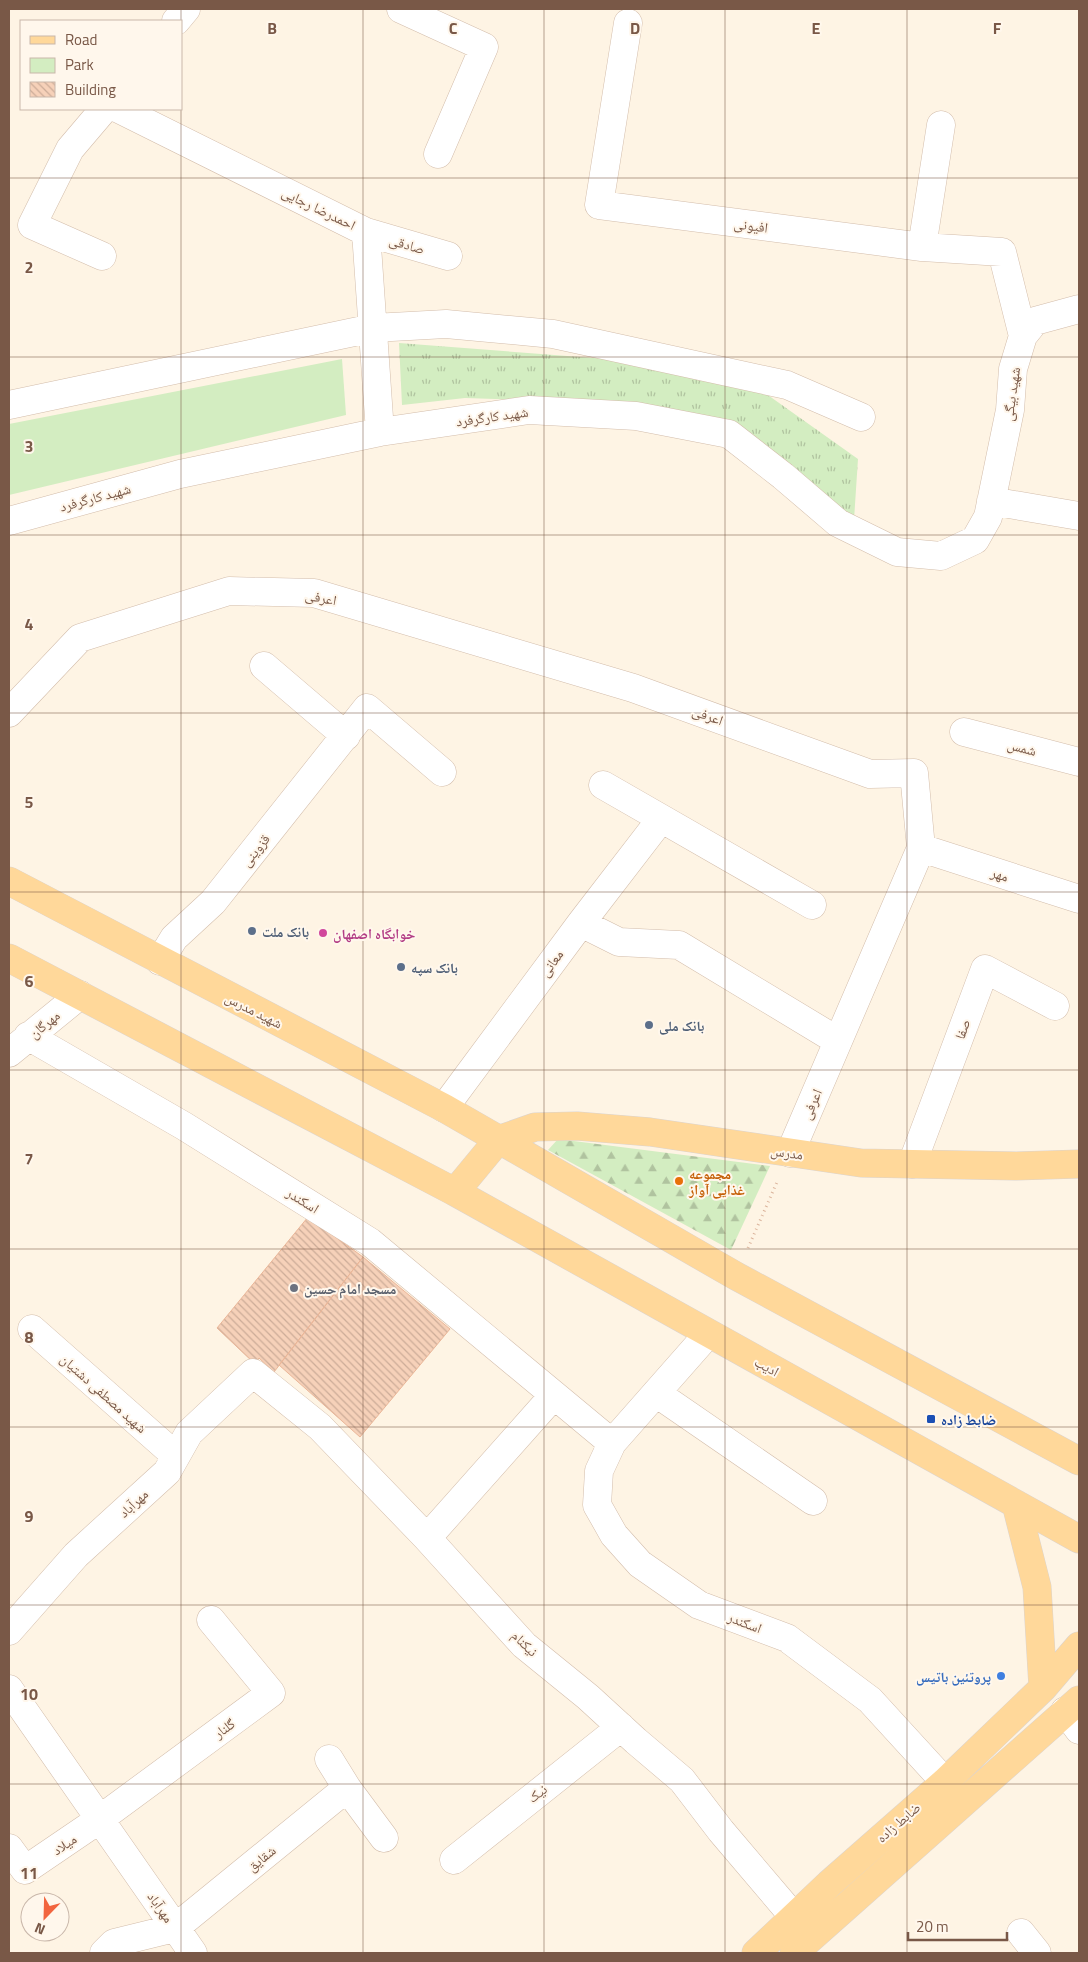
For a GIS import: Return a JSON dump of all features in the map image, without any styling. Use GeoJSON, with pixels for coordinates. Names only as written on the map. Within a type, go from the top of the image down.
{"type":"FeatureCollection","features":[{"type":"Feature","properties":{"kind":"main road","name":"شهید مدرس"},"geometry":{"type":"LineString","coordinates":[[9,881],[444,1108],[498,1140]]}},
{"type":"Feature","properties":{"kind":"main road"},"geometry":{"type":"LineString","coordinates":[[9,958],[455,1192],[498,1140],[736,1276],[1079,1461]]}},
{"type":"Feature","properties":{"kind":"main road","name":"مدرس"},"geometry":{"type":"LineString","coordinates":[[498,1140],[535,1126],[577,1126],[650,1132],[861,1163],[1016,1166],[1079,1164]]}},
{"type":"Feature","properties":{"kind":"main road","name":"ادیب"},"geometry":{"type":"LineString","coordinates":[[455,1192],[1079,1539]]}},
{"type":"Feature","properties":{"kind":"main road"},"geometry":{"type":"LineString","coordinates":[[1016,1504],[1037,1587],[1043,1688]]}},
{"type":"Feature","properties":{"kind":"main road","name":"ضابط زاده"},"geometry":{"type":"LineString","coordinates":[[756,1953],[829,1884],[946,1782],[1043,1688],[1079,1646]]}},
{"type":"Feature","properties":{"kind":"main road"},"geometry":{"type":"LineString","coordinates":[[794,1953],[1075,1714]]}},
{"type":"Feature","properties":{"kind":"street"},"geometry":{"type":"LineString","coordinates":[[177,20],[186,9]]}},
{"type":"Feature","properties":{"kind":"street"},"geometry":{"type":"LineString","coordinates":[[401,9],[484,47],[438,154]]}},
{"type":"Feature","properties":{"kind":"street","name":"افیونی"},"geometry":{"type":"LineString","coordinates":[[628,23],[599,205],[922,247],[1002,252],[1022,336]]}},
{"type":"Feature","properties":{"kind":"street"},"geometry":{"type":"LineString","coordinates":[[102,256],[32,225],[70,149],[103,110]]}},
{"type":"Feature","properties":{"kind":"street","name":"احمدرضا رجایی"},"geometry":{"type":"LineString","coordinates":[[122,110],[366,232],[380,432]]}},
{"type":"Feature","properties":{"kind":"street"},"geometry":{"type":"LineString","coordinates":[[922,247],[941,125]]}},
{"type":"Feature","properties":{"kind":"street","name":"صادقی"},"geometry":{"type":"LineString","coordinates":[[366,232],[448,256]]}},
{"type":"Feature","properties":{"kind":"street"},"geometry":{"type":"LineString","coordinates":[[1022,336],[1035,321],[1079,309]]}},
{"type":"Feature","properties":{"kind":"street"},"geometry":{"type":"LineString","coordinates":[[9,405],[373,328],[446,324],[553,334],[787,385],[860,416]]}},
{"type":"Feature","properties":{"kind":"street","name":"شهید بیگی"},"geometry":{"type":"LineString","coordinates":[[990,509],[1010,410],[1013,369],[1022,336]]}},
{"type":"Feature","properties":{"kind":"street","name":"شهید کارگرفرد"},"geometry":{"type":"LineString","coordinates":[[9,521],[180,474],[380,432],[529,410],[636,416],[729,434],[783,476],[838,523],[897,552],[941,556],[975,540],[990,509]]}},
{"type":"Feature","properties":{"kind":"street"},"geometry":{"type":"LineString","coordinates":[[990,509],[1079,516]]}},
{"type":"Feature","properties":{"kind":"street","name":"اعرفی"},"geometry":{"type":"LineString","coordinates":[[9,713],[80,638],[229,590],[314,593],[634,688],[870,774],[914,773],[921,848],[790,1153]]}},
{"type":"Feature","properties":{"kind":"street"},"geometry":{"type":"LineString","coordinates":[[264,666],[346,736]]}},
{"type":"Feature","properties":{"kind":"street","name":"قزوینی"},"geometry":{"type":"LineString","coordinates":[[160,961],[174,938],[213,902],[367,708],[442,772]]}},
{"type":"Feature","properties":{"kind":"street","name":"شمس"},"geometry":{"type":"LineString","coordinates":[[964,732],[1079,762]]}},
{"type":"Feature","properties":{"kind":"street"},"geometry":{"type":"LineString","coordinates":[[603,785],[812,905]]}},
{"type":"Feature","properties":{"kind":"street","name":"معانی"},"geometry":{"type":"LineString","coordinates":[[444,1108],[580,923],[661,819]]}},
{"type":"Feature","properties":{"kind":"street","name":"مهر"},"geometry":{"type":"LineString","coordinates":[[921,848],[1079,899]]}},
{"type":"Feature","properties":{"kind":"street"},"geometry":{"type":"LineString","coordinates":[[580,923],[620,942],[679,946],[838,1041]]}},
{"type":"Feature","properties":{"kind":"street","name":"صفا"},"geometry":{"type":"LineString","coordinates":[[912,1164],[985,969],[1055,1006]]}},
{"type":"Feature","properties":{"kind":"street","name":"مهرگان"},"geometry":{"type":"LineString","coordinates":[[19,1045],[80,995]]}},
{"type":"Feature","properties":{"kind":"street","name":"اسکندر"},"geometry":{"type":"LineString","coordinates":[[19,1045],[184,1126],[370,1242],[612,1443]]}},
{"type":"Feature","properties":{"kind":"street","name":"شهید مصطفی دشتیان"},"geometry":{"type":"LineString","coordinates":[[32,1329],[176,1456]]}},
{"type":"Feature","properties":{"kind":"street","name":"اسکندر"},"geometry":{"type":"LineString","coordinates":[[708,1334],[612,1443],[599,1471],[597,1505],[614,1535],[640,1564],[699,1605],[787,1638],[870,1700],[946,1782]]}},
{"type":"Feature","properties":{"kind":"street","name":"مهرآباد"},"geometry":{"type":"LineString","coordinates":[[9,1631],[76,1555],[168,1472],[189,1434],[253,1373]]}},
{"type":"Feature","properties":{"kind":"street","name":"نیکنام"},"geometry":{"type":"LineString","coordinates":[[253,1373],[320,1427],[427,1538],[524,1645],[588,1697],[682,1780],[721,1831],[794,1917]]}},
{"type":"Feature","properties":{"kind":"street"},"geometry":{"type":"LineString","coordinates":[[656,1393],[813,1501]]}},
{"type":"Feature","properties":{"kind":"street"},"geometry":{"type":"LineString","coordinates":[[427,1538],[554,1396]]}},
{"type":"Feature","properties":{"kind":"street","name":"گلنار"},"geometry":{"type":"LineString","coordinates":[[100,1819],[271,1693],[211,1620]]}},
{"type":"Feature","properties":{"kind":"street","name":"مهرآباد"},"geometry":{"type":"LineString","coordinates":[[9,1689],[193,1953]]}},
{"type":"Feature","properties":{"kind":"street","name":"نیک"},"geometry":{"type":"LineString","coordinates":[[454,1860],[620,1727]]}},
{"type":"Feature","properties":{"kind":"street"},"geometry":{"type":"LineString","coordinates":[[328,1759],[384,1838]]}},
{"type":"Feature","properties":{"kind":"street","name":"شقایق"},"geometry":{"type":"LineString","coordinates":[[175,1928],[347,1788]]}},
{"type":"Feature","properties":{"kind":"street","name":"میلاد"},"geometry":{"type":"LineString","coordinates":[[9,1848],[25,1870],[100,1819]]}},
{"type":"Feature","properties":{"kind":"street"},"geometry":{"type":"LineString","coordinates":[[104,1953],[114,1943],[175,1928]]}},
{"type":"Feature","properties":{"kind":"path"},"geometry":{"type":"LineString","coordinates":[[736,1276],[790,1153]]}},
{"type":"Feature","properties":{"kind":"green space"},"geometry":{"type":"Polygon","coordinates":[[[399,343],[607,359],[765,393],[858,459],[854,520],[726,419],[620,403],[465,398],[402,405],[399,343]]]}},
{"type":"Feature","properties":{"kind":"green space"},"geometry":{"type":"Polygon","coordinates":[[[342,359],[346,415],[9,495],[9,424],[342,359]]]}},
{"type":"Feature","properties":{"kind":"green space"},"geometry":{"type":"Polygon","coordinates":[[[558,1139],[770,1166],[731,1250],[548,1150],[558,1139]]]}},
{"type":"Feature","properties":{"kind":"building","name":"مسجد امام حسین"},"geometry":{"type":"Polygon","coordinates":[[[308,1217],[363,1257],[274,1372],[259,1358],[255,1364],[217,1328],[308,1217]]]}},
{"type":"Feature","properties":{"kind":"building"},"geometry":{"type":"Polygon","coordinates":[[[363,1257],[450,1329],[360,1437],[279,1365],[363,1257]]]}},
{"type":"Feature","properties":{"kind":"place","name":"بانک ملت"},"geometry":{"type":"Point","coordinates":[252,931]}},
{"type":"Feature","properties":{"kind":"place","name":"خوابگاه اصفهان"},"geometry":{"type":"Point","coordinates":[323,933]}},
{"type":"Feature","properties":{"kind":"place","name":"بانک سپه"},"geometry":{"type":"Point","coordinates":[401,967]}},
{"type":"Feature","properties":{"kind":"place","name":"بانک ملی"},"geometry":{"type":"Point","coordinates":[649,1025]}},
{"type":"Feature","properties":{"kind":"place","name":"مجموعه غذایی آواز"},"geometry":{"type":"Point","coordinates":[679,1181]}},
{"type":"Feature","properties":{"kind":"place","name":"مسجد امام حسین"},"geometry":{"type":"Point","coordinates":[294,1288]}},
{"type":"Feature","properties":{"kind":"place","name":"ضابط زاده"},"geometry":{"type":"Point","coordinates":[931,1419]}},
{"type":"Feature","properties":{"kind":"place","name":"پروتئین باتیس"},"geometry":{"type":"Point","coordinates":[1001,1676]}}]}
